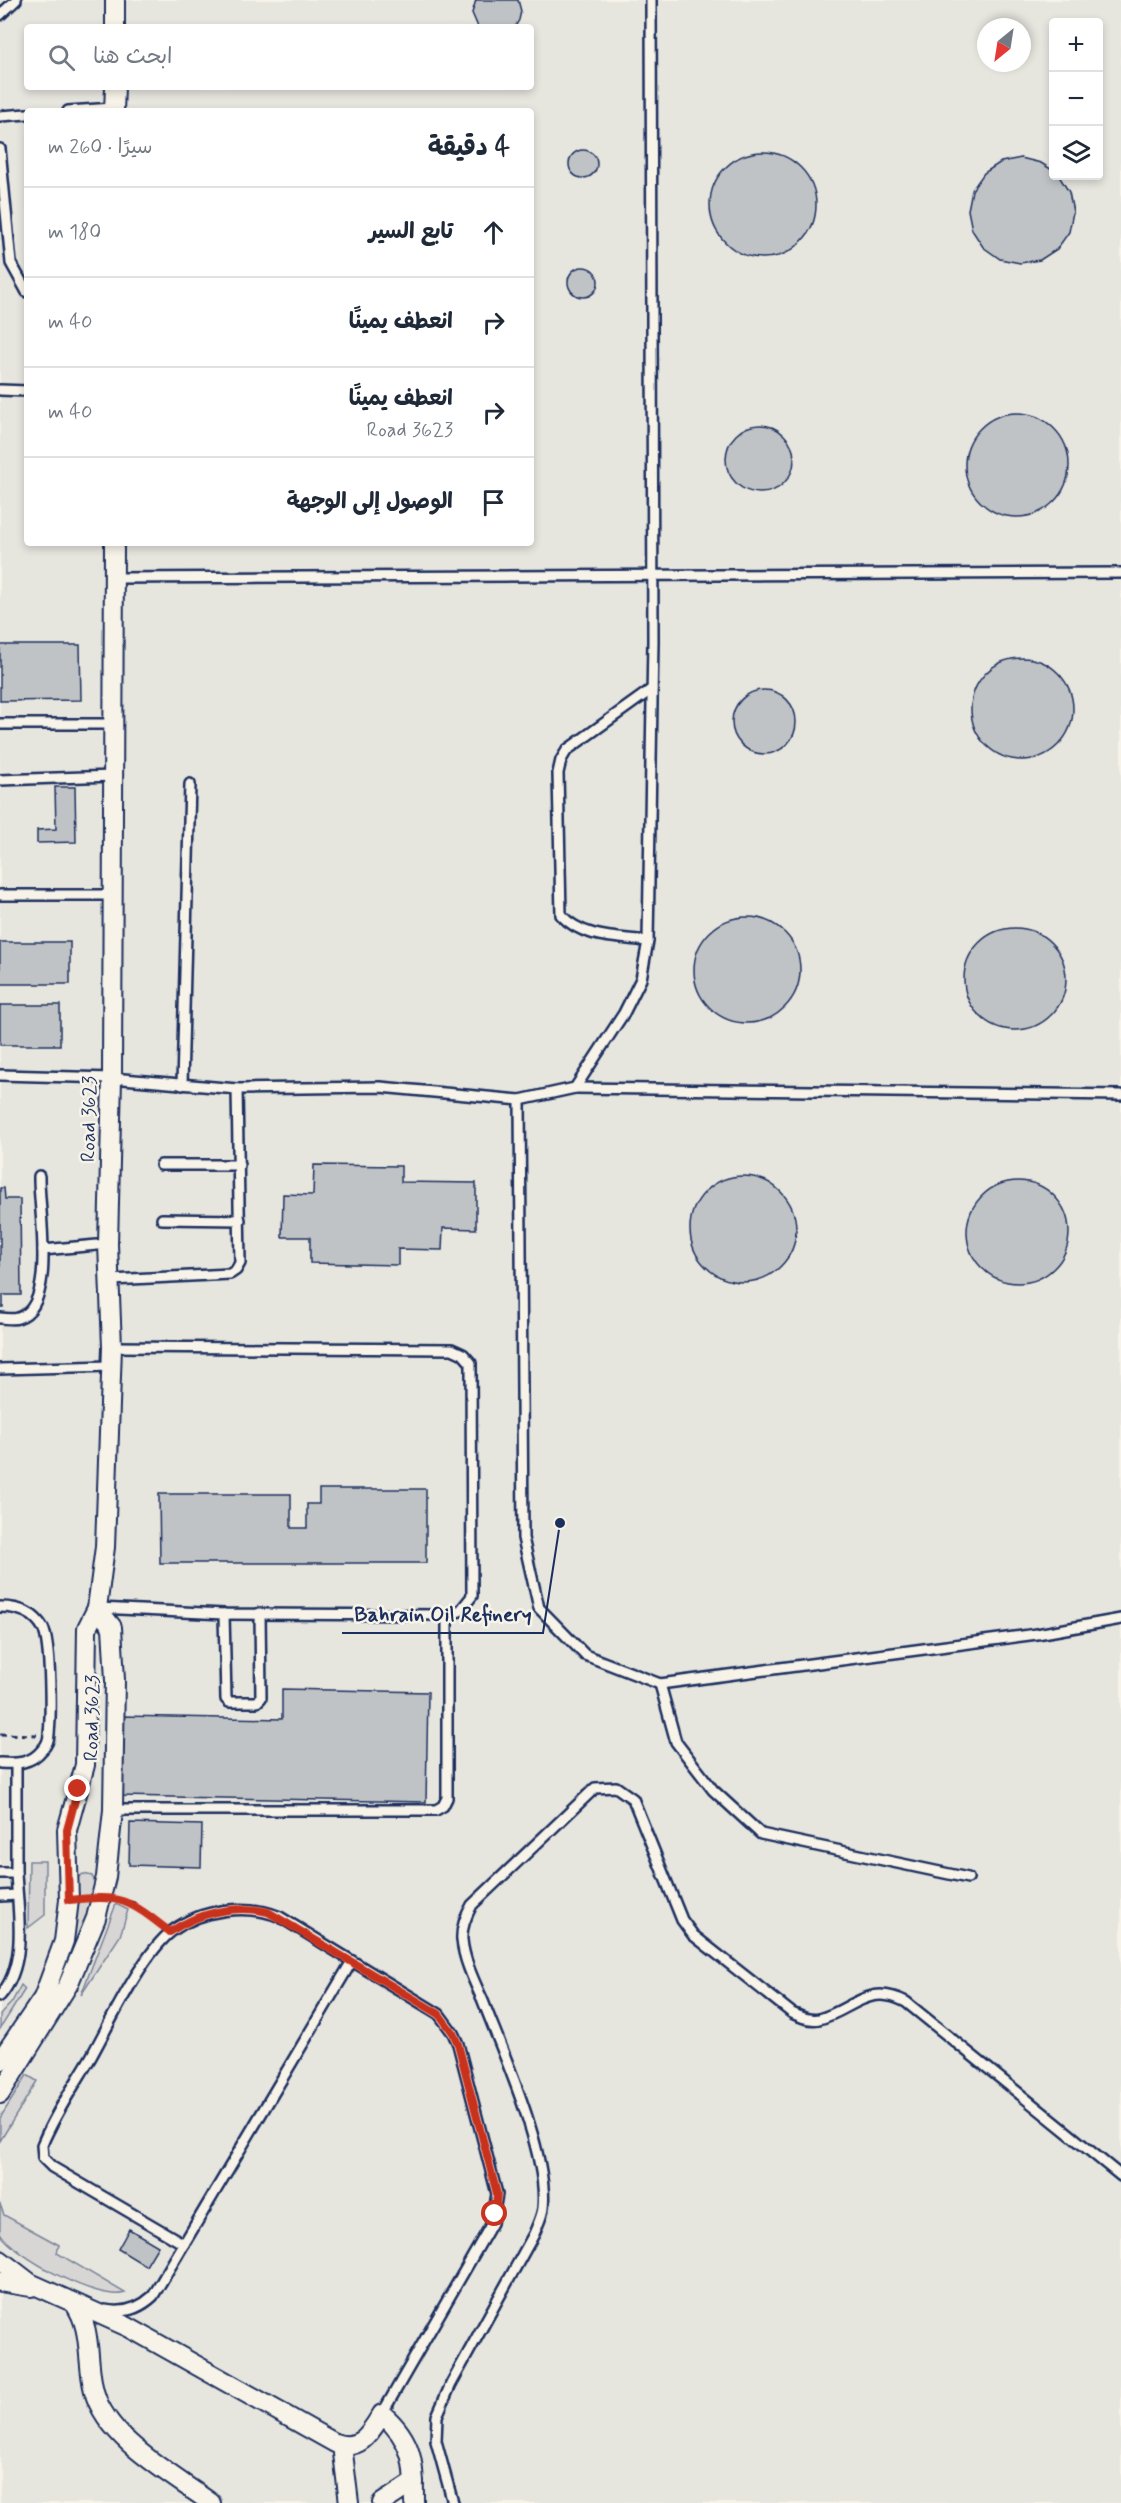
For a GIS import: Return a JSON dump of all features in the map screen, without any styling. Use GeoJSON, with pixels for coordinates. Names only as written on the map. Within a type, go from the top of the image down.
{"type":"FeatureCollection","features":[{"type":"Feature","properties":{"kind":"street"},"geometry":{"type":"LineString","coordinates":[[115,0],[115,24]]}},
{"type":"Feature","properties":{"kind":"street"},"geometry":{"type":"LineString","coordinates":[[114,108],[115,90]]}},
{"type":"Feature","properties":{"kind":"street"},"geometry":{"type":"LineString","coordinates":[[114,546],[115,584]]}},
{"type":"Feature","properties":{"kind":"street","name":"Road 3623"},"geometry":{"type":"LineString","coordinates":[[0,2061],[43,1998],[64,1941],[69,1900],[67,1830],[85,1765],[87,1628],[97,1608],[105,1547],[112,1347],[108,1244],[112,1078],[115,584]]}},
{"type":"Feature","properties":{"kind":"street","name":"Road 3623"},"geometry":{"type":"LineString","coordinates":[[0,2094],[68,1985],[87,1942],[101,1896],[109,1858],[113,1810],[115,1680],[112,1627],[97,1608]]}},
{"type":"Feature","properties":{"kind":"street"},"geometry":{"type":"LineString","coordinates":[[0,2260],[16,2274],[44,2290],[116,2322],[342,2445],[356,2445],[362,2441],[382,2414],[406,2440],[413,2461],[414,2503]]}},
{"type":"Feature","properties":{"kind":"street"},"geometry":{"type":"LineString","coordinates":[[0,2282],[44,2290]]}},
{"type":"Feature","properties":{"kind":"street"},"geometry":{"type":"LineString","coordinates":[[74,2303],[87,2331],[94,2390],[105,2417],[124,2439],[211,2503]]}},
{"type":"Feature","properties":{"kind":"street"},"geometry":{"type":"LineString","coordinates":[[87,2331],[100,2324],[116,2322]]}},
{"type":"Feature","properties":{"kind":"street"},"geometry":{"type":"LineString","coordinates":[[342,2445],[350,2503]]}},
{"type":"Feature","properties":{"kind":"street"},"geometry":{"type":"LineString","coordinates":[[382,2503],[414,2482]]}},
{"type":"Feature","properties":{"kind":"lane"},"geometry":{"type":"LineString","coordinates":[[0,15],[16,0]]}},
{"type":"Feature","properties":{"kind":"lane"},"geometry":{"type":"LineString","coordinates":[[575,1088],[624,1013],[641,979],[648,941],[653,641],[651,0]]}},
{"type":"Feature","properties":{"kind":"lane"},"geometry":{"type":"LineString","coordinates":[[0,116],[24,114]]}},
{"type":"Feature","properties":{"kind":"lane"},"geometry":{"type":"LineString","coordinates":[[0,149],[11,263],[24,287]]}},
{"type":"Feature","properties":{"kind":"lane"},"geometry":{"type":"LineString","coordinates":[[0,390],[24,391]]}},
{"type":"Feature","properties":{"kind":"lane"},"geometry":{"type":"LineString","coordinates":[[115,584],[369,575],[652,578],[1121,573]]}},
{"type":"Feature","properties":{"kind":"lane"},"geometry":{"type":"LineString","coordinates":[[648,941],[590,934],[572,927],[561,915],[558,773],[567,750],[652,689]]}},
{"type":"Feature","properties":{"kind":"lane"},"geometry":{"type":"LineString","coordinates":[[0,724],[114,724]]}},
{"type":"Feature","properties":{"kind":"lane"},"geometry":{"type":"LineString","coordinates":[[0,780],[113,776]]}},
{"type":"Feature","properties":{"kind":"lane"},"geometry":{"type":"LineString","coordinates":[[182,1085],[190,784]]}},
{"type":"Feature","properties":{"kind":"lane"},"geometry":{"type":"LineString","coordinates":[[0,895],[113,895]]}},
{"type":"Feature","properties":{"kind":"lane"},"geometry":{"type":"LineString","coordinates":[[0,1075],[112,1078],[237,1089],[380,1087],[520,1100],[575,1088],[1121,1095]]}},
{"type":"Feature","properties":{"kind":"lane"},"geometry":{"type":"LineString","coordinates":[[111,1280],[230,1274],[240,1263],[237,1089]]}},
{"type":"Feature","properties":{"kind":"lane"},"geometry":{"type":"LineString","coordinates":[[520,1100],[523,1538],[539,1608],[585,1655],[660,1684],[1037,1634],[1121,1619]]}},
{"type":"Feature","properties":{"kind":"lane"},"geometry":{"type":"LineString","coordinates":[[161,1165],[238,1165]]}},
{"type":"Feature","properties":{"kind":"lane"},"geometry":{"type":"LineString","coordinates":[[0,1318],[18,1318],[32,1310],[41,1295],[43,1250],[39,1176]]}},
{"type":"Feature","properties":{"kind":"lane"},"geometry":{"type":"LineString","coordinates":[[162,1219],[240,1220]]}},
{"type":"Feature","properties":{"kind":"lane"},"geometry":{"type":"LineString","coordinates":[[43,1250],[108,1244]]}},
{"type":"Feature","properties":{"kind":"lane"},"geometry":{"type":"LineString","coordinates":[[97,1608],[224,1614],[447,1615],[460,1611],[472,1596],[471,1363],[463,1354],[452,1349],[112,1347]]}},
{"type":"Feature","properties":{"kind":"lane"},"geometry":{"type":"LineString","coordinates":[[0,1369],[111,1366]]}},
{"type":"Feature","properties":{"kind":"lane"},"geometry":{"type":"LineString","coordinates":[[0,1607],[20,1609],[37,1620],[42,1628],[47,1647],[49,1735],[37,1755],[16,1764],[0,1763]]}},
{"type":"Feature","properties":{"kind":"lane"},"geometry":{"type":"LineString","coordinates":[[224,1614],[226,1699],[229,1702],[257,1702],[261,1698],[260,1613]]}},
{"type":"Feature","properties":{"kind":"lane"},"geometry":{"type":"LineString","coordinates":[[113,1810],[436,1810],[443,1806],[447,1798],[447,1615]]}},
{"type":"Feature","properties":{"kind":"lane"},"geometry":{"type":"LineString","coordinates":[[660,1684],[676,1742],[713,1790],[761,1834],[968,1878]]}},
{"type":"Feature","properties":{"kind":"lane"},"geometry":{"type":"LineString","coordinates":[[0,1996],[12,1979],[18,1958],[16,1764]]}},
{"type":"Feature","properties":{"kind":"lane"},"geometry":{"type":"LineString","coordinates":[[453,2503],[436,2441],[437,2416],[450,2384],[534,2234],[543,2211],[541,2164],[502,2050],[470,1969],[462,1941],[464,1920],[472,1905],[595,1788],[616,1787],[633,1798],[682,1920],[693,1935],[792,2013],[806,2019],[819,2019],[877,1994],[893,1995],[906,2002],[1121,2176]]}},
{"type":"Feature","properties":{"kind":"lane"},"geometry":{"type":"LineString","coordinates":[[0,1873],[16,1874]]}},
{"type":"Feature","properties":{"kind":"lane"},"geometry":{"type":"LineString","coordinates":[[0,1896],[17,1895]]}},
{"type":"Feature","properties":{"kind":"lane"},"geometry":{"type":"LineString","coordinates":[[184,2244],[52,2167],[47,2163],[42,2151],[44,2139],[156,1947],[170,1932],[186,1923],[230,1910],[256,1909],[280,1917],[439,2014],[453,2033],[497,2194],[495,2214],[488,2232],[382,2414]]}},
{"type":"Feature","properties":{"kind":"lane"},"geometry":{"type":"LineString","coordinates":[[74,2303],[113,2312],[124,2312],[145,2304],[153,2296],[352,1961]]}},
{"type":"Feature","properties":{"kind":"path"},"geometry":{"type":"LineString","coordinates":[[101,1896],[134,1904],[170,1932]]}},
{"type":"Feature","properties":{"kind":"shaded area"},"geometry":{"type":"Polygon","coordinates":[[[0,0],[1121,0],[1121,2503],[0,2503],[0,0]]]}},
{"type":"Feature","properties":{"kind":"shaded area"},"geometry":{"type":"Polygon","coordinates":[[[29,1861],[45,1861],[45,1915],[28,1928],[29,1861]]]}},
{"type":"Feature","properties":{"kind":"shaded area"},"geometry":{"type":"Polygon","coordinates":[[[83,1874],[92,1876],[95,1882],[80,1938],[70,1949],[76,1879],[83,1874]]]}},
{"type":"Feature","properties":{"kind":"shaded area"},"geometry":{"type":"Polygon","coordinates":[[[116,1904],[128,1910],[120,1936],[81,1995],[116,1904]]]}},
{"type":"Feature","properties":{"kind":"shaded area"},"geometry":{"type":"Polygon","coordinates":[[[21,1985],[25,1989],[0,2029],[0,2015],[12,2002],[21,1985]]]}},
{"type":"Feature","properties":{"kind":"shaded area"},"geometry":{"type":"Polygon","coordinates":[[[27,2075],[37,2081],[0,2141],[0,2118],[27,2075]]]}},
{"type":"Feature","properties":{"kind":"shaded area"},"geometry":{"type":"Polygon","coordinates":[[[0,2204],[4,2215],[59,2245],[57,2253],[125,2293],[113,2294],[97,2291],[78,2284],[22,2254],[0,2233],[0,2204]]]}},
{"type":"Feature","properties":{"kind":"building"},"geometry":{"type":"Polygon","coordinates":[[[476,0],[518,0],[521,11],[517,24],[477,24],[472,13],[476,0]]]}},
{"type":"Feature","properties":{"kind":"building"},"geometry":{"type":"Polygon","coordinates":[[[583,150],[593,154],[597,164],[593,174],[583,178],[573,174],[569,164],[573,154],[583,150]]]}},
{"type":"Feature","properties":{"kind":"building"},"geometry":{"type":"Polygon","coordinates":[[[763,152],[783,156],[800,168],[812,185],[816,205],[812,225],[800,242],[783,254],[763,258],[743,254],[726,242],[714,225],[710,205],[714,185],[726,168],[743,156],[763,152]]]}},
{"type":"Feature","properties":{"kind":"building"},"geometry":{"type":"Polygon","coordinates":[[[1021,158],[1041,163],[1049,168],[1049,180],[1062,180],[1069,192],[1073,212],[1069,232],[1057,249],[1040,260],[1020,263],[1000,259],[983,247],[972,230],[968,210],[972,190],[984,173],[1001,162],[1021,158]]]}},
{"type":"Feature","properties":{"kind":"building"},"geometry":{"type":"Polygon","coordinates":[[[583,267],[594,271],[598,282],[594,293],[583,297],[572,293],[568,282],[572,271],[583,267]]]}},
{"type":"Feature","properties":{"kind":"building"},"geometry":{"type":"Polygon","coordinates":[[[1017,413],[1037,417],[1054,428],[1065,445],[1069,465],[1065,485],[1054,502],[1037,513],[1017,517],[997,513],[980,502],[969,485],[965,465],[969,445],[980,428],[997,417],[1017,413]]]}},
{"type":"Feature","properties":{"kind":"building"},"geometry":{"type":"Polygon","coordinates":[[[760,425],[773,428],[784,435],[791,446],[794,459],[791,472],[784,483],[773,490],[760,493],[747,490],[736,483],[729,472],[726,459],[729,446],[736,435],[747,428],[760,425]]]}},
{"type":"Feature","properties":{"kind":"building"},"geometry":{"type":"Polygon","coordinates":[[[0,645],[80,645],[81,700],[0,701],[0,645]]]}},
{"type":"Feature","properties":{"kind":"building"},"geometry":{"type":"Polygon","coordinates":[[[1022,658],[1041,662],[1058,673],[1069,690],[1073,709],[1069,728],[1058,745],[1041,756],[1022,760],[1003,756],[986,745],[975,728],[971,709],[975,690],[986,673],[1003,662],[1022,658]]]}},
{"type":"Feature","properties":{"kind":"building"},"geometry":{"type":"Polygon","coordinates":[[[764,690],[782,695],[787,699],[791,704],[796,722],[791,740],[787,745],[782,749],[764,754],[746,749],[741,745],[737,740],[732,722],[737,704],[741,699],[746,695],[764,690]]]}},
{"type":"Feature","properties":{"kind":"building"},"geometry":{"type":"Polygon","coordinates":[[[55,787],[75,787],[76,842],[37,843],[37,830],[56,829],[55,787]]]}},
{"type":"Feature","properties":{"kind":"building"},"geometry":{"type":"Polygon","coordinates":[[[747,917],[767,921],[785,932],[796,950],[800,970],[796,990],[785,1008],[767,1019],[747,1023],[727,1019],[709,1008],[698,990],[694,970],[698,950],[709,932],[727,921],[747,917]]]}},
{"type":"Feature","properties":{"kind":"building"},"geometry":{"type":"Polygon","coordinates":[[[1015,928],[1034,932],[1051,943],[1062,960],[1066,979],[1062,998],[1051,1015],[1034,1026],[1015,1030],[996,1026],[979,1015],[968,998],[964,979],[968,960],[979,943],[996,932],[1015,928]]]}},
{"type":"Feature","properties":{"kind":"building"},"geometry":{"type":"Polygon","coordinates":[[[0,942],[70,942],[70,984],[0,984],[0,942]]]}},
{"type":"Feature","properties":{"kind":"building"},"geometry":{"type":"Polygon","coordinates":[[[0,1005],[60,1005],[60,1045],[0,1045],[0,1005]]]}},
{"type":"Feature","properties":{"kind":"building"},"geometry":{"type":"Polygon","coordinates":[[[314,1165],[401,1166],[401,1182],[476,1183],[476,1229],[443,1228],[442,1250],[398,1249],[398,1265],[310,1263],[310,1237],[282,1237],[283,1194],[313,1195],[314,1165]]]}},
{"type":"Feature","properties":{"kind":"building"},"geometry":{"type":"Polygon","coordinates":[[[743,1176],[763,1180],[781,1191],[792,1209],[796,1229],[792,1249],[781,1267],[763,1278],[743,1282],[723,1278],[705,1267],[694,1249],[690,1229],[694,1209],[705,1191],[723,1180],[743,1176]]]}},
{"type":"Feature","properties":{"kind":"building"},"geometry":{"type":"Polygon","coordinates":[[[1018,1181],[1047,1189],[1061,1203],[1069,1232],[1061,1261],[1047,1275],[1018,1283],[989,1275],[975,1261],[967,1232],[975,1203],[989,1189],[1018,1181]]]}},
{"type":"Feature","properties":{"kind":"building"},"geometry":{"type":"Polygon","coordinates":[[[0,1188],[4,1188],[5,1199],[20,1199],[21,1295],[3,1295],[3,1307],[0,1307],[0,1188]]]}},
{"type":"Feature","properties":{"kind":"building"},"geometry":{"type":"Polygon","coordinates":[[[319,1489],[426,1489],[426,1563],[160,1563],[159,1494],[291,1494],[291,1528],[307,1528],[307,1504],[319,1504],[319,1489]]]}},
{"type":"Feature","properties":{"kind":"building"},"geometry":{"type":"Polygon","coordinates":[[[282,1689],[428,1692],[426,1802],[120,1796],[121,1716],[282,1719],[282,1689]]]}},
{"type":"Feature","properties":{"kind":"building"},"geometry":{"type":"Polygon","coordinates":[[[130,1823],[202,1825],[201,1867],[129,1865],[130,1823]]]}},
{"type":"Feature","properties":{"kind":"building"},"geometry":{"type":"Polygon","coordinates":[[[129,2229],[158,2246],[146,2266],[118,2249],[129,2229]]]}},
{"type":"Feature","properties":{"kind":"place","name":"Bahrain Oil Refinery"},"geometry":{"type":"Point","coordinates":[560,1523]}},
{"type":"Feature","properties":{"kind":"route"},"geometry":{"type":"LineString","coordinates":[[78,1789],[69,1815],[67,1830],[66,1860],[69,1900],[101,1896],[134,1904],[170,1932],[194,1920],[230,1910],[243,1908],[268,1912],[280,1917],[439,2014],[447,2023],[458,2044],[497,2194],[495,2214]]}}]}
